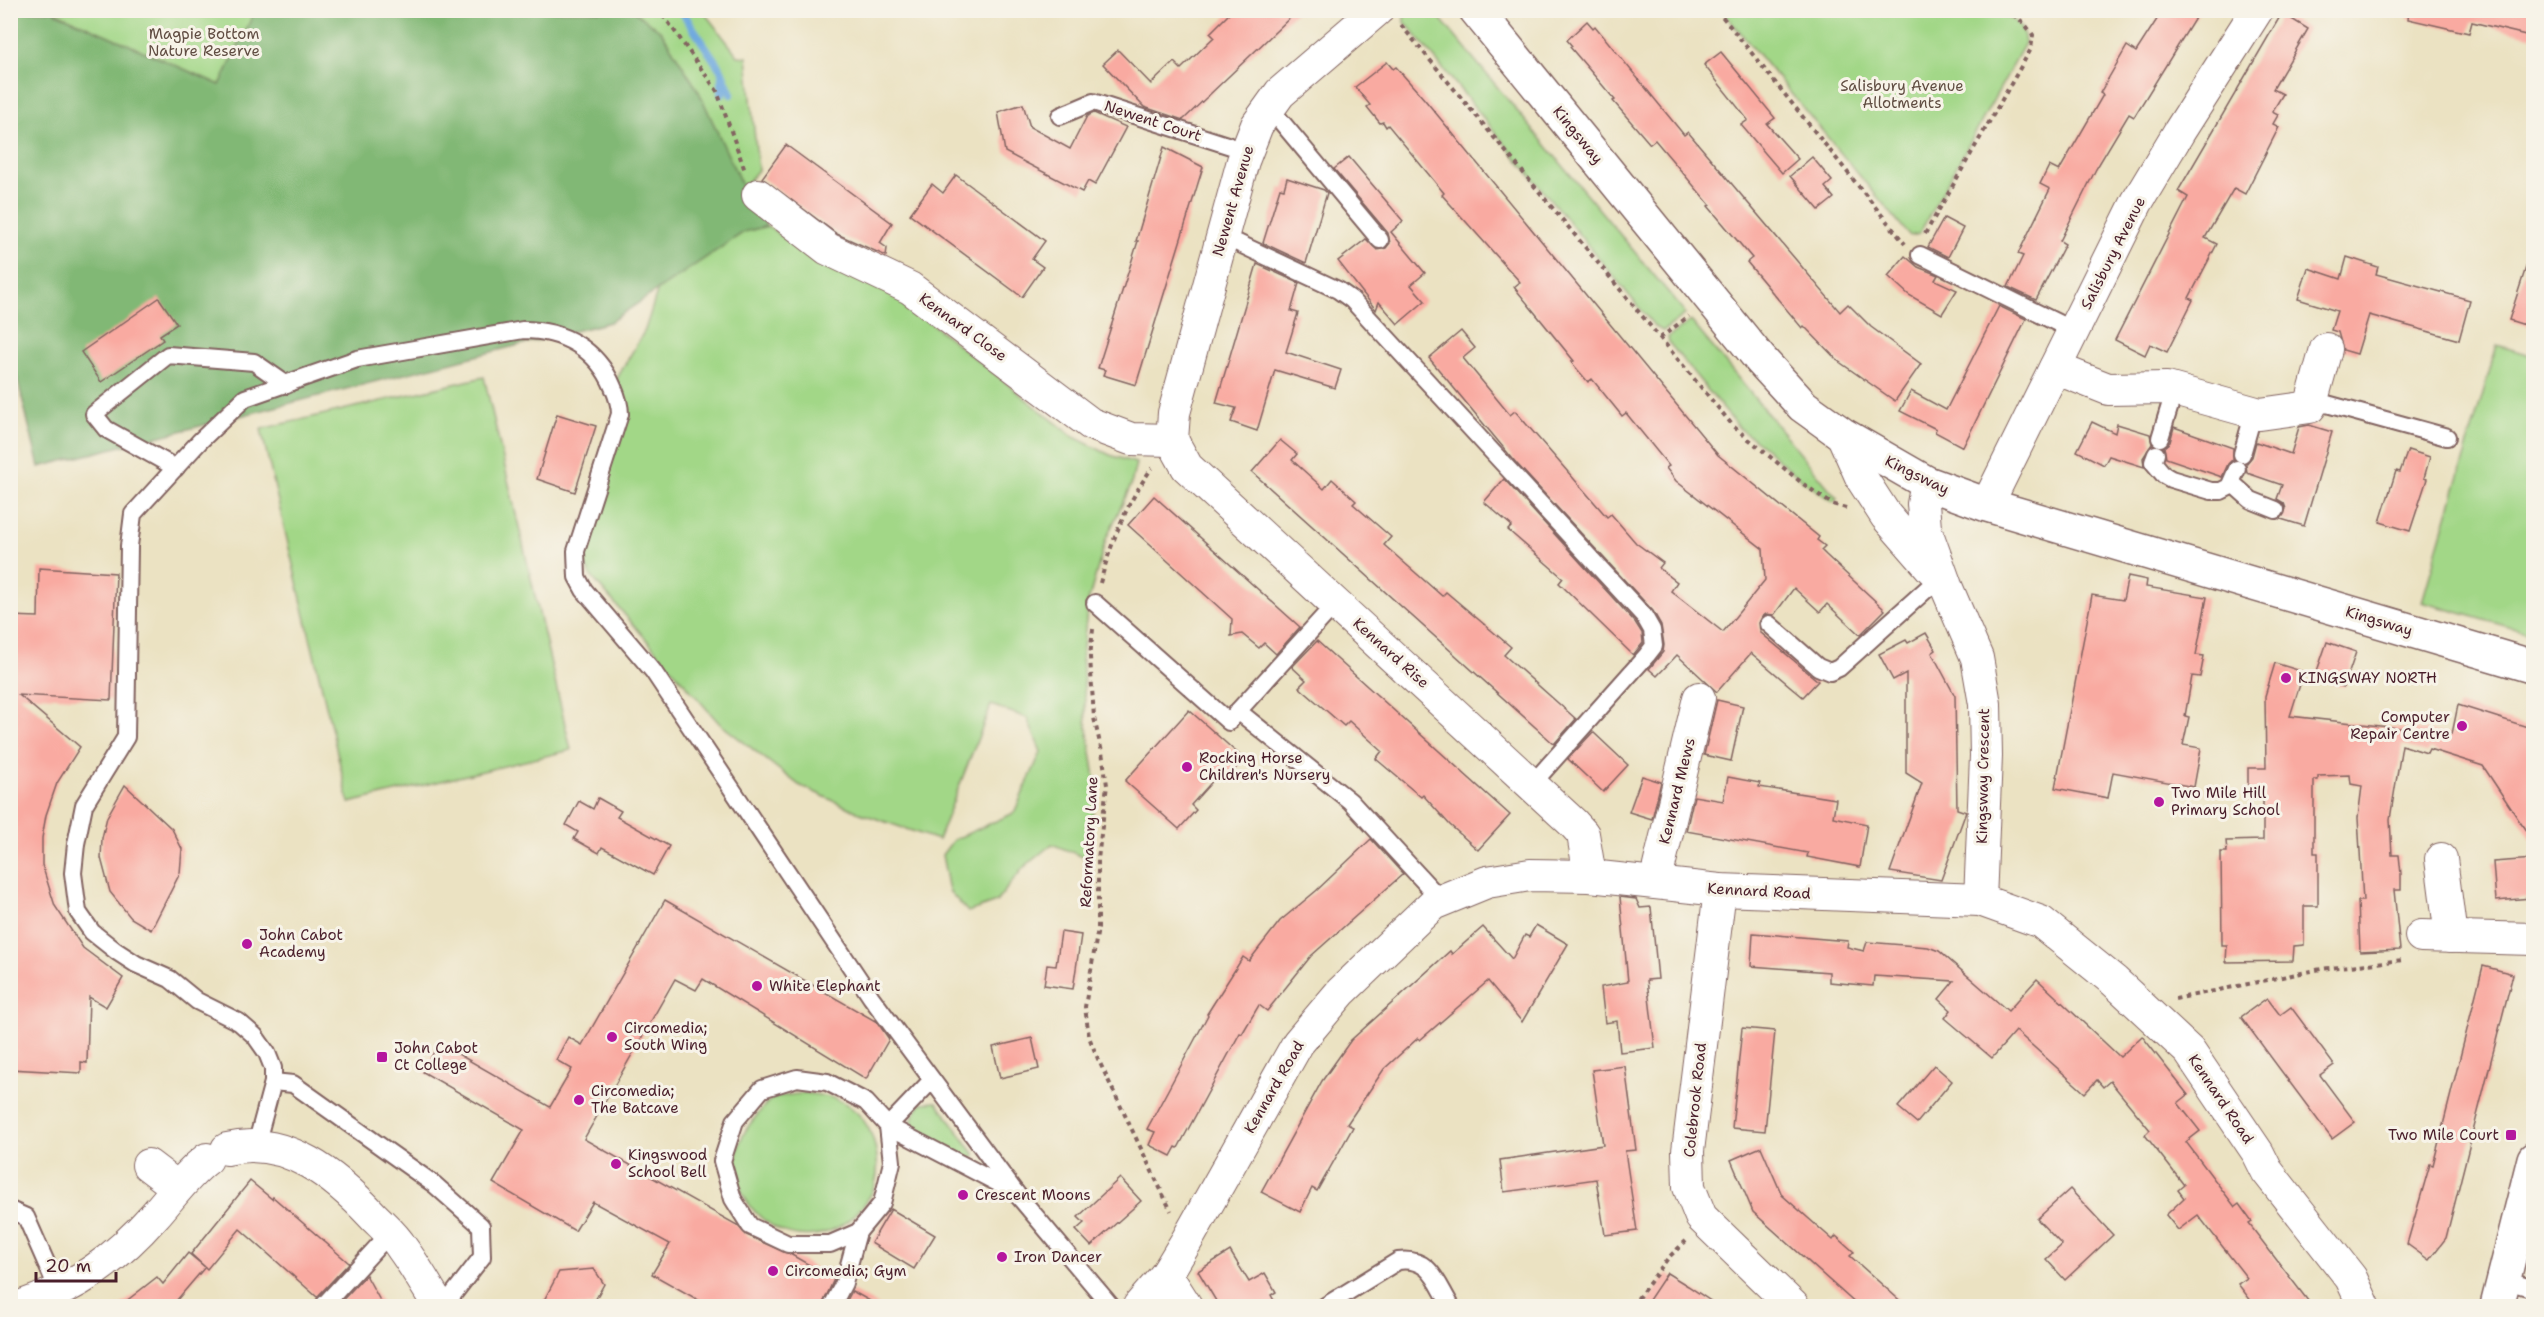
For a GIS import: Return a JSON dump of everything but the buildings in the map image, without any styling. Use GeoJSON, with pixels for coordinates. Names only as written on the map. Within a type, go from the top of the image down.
{"type":"FeatureCollection","features":[{"type":"Feature","properties":{"kind":"street","name":"Kingsway"},"geometry":{"type":"LineString","coordinates":[[1476,10],[1760,359],[1803,406],[1842,434],[1927,483],[1987,505],[2534,667]]}},
{"type":"Feature","properties":{"kind":"street","name":"Salisbury Avenue"},"geometry":{"type":"LineString","coordinates":[[1987,505],[2137,202],[2257,10]]}},
{"type":"Feature","properties":{"kind":"street","name":"Newent Avenue"},"geometry":{"type":"LineString","coordinates":[[1172,440],[1174,413],[1246,151],[1257,125],[1280,93],[1387,15]]}},
{"type":"Feature","properties":{"kind":"street","name":"Kennard Close"},"geometry":{"type":"LineString","coordinates":[[758,195],[828,249],[910,288],[1091,424],[1131,439],[1172,440]]}},
{"type":"Feature","properties":{"kind":"street"},"geometry":{"type":"LineString","coordinates":[[2055,368],[2108,389],[2175,389],[2260,414],[2310,407],[2326,349]]}},
{"type":"Feature","properties":{"kind":"street","name":"Kingsway Crescent"},"geometry":{"type":"LineString","coordinates":[[1842,434],[1862,479],[1886,516],[1942,582]]}},
{"type":"Feature","properties":{"kind":"street","name":"Kennard Rise"},"geometry":{"type":"LineString","coordinates":[[1172,440],[1187,467],[1533,783],[1583,834],[1590,876]]}},
{"type":"Feature","properties":{"kind":"street","name":"Kingsway Crescent"},"geometry":{"type":"LineString","coordinates":[[1927,483],[1923,504],[1925,528],[1942,582],[1977,658],[1985,704],[1986,756],[1980,900]]}},
{"type":"Feature","properties":{"kind":"street","name":"Kennard Mews"},"geometry":{"type":"LineString","coordinates":[[1655,883],[1699,698]]}},
{"type":"Feature","properties":{"kind":"street"},"geometry":{"type":"LineString","coordinates":[[2441,859],[2429,944],[2534,939]]}},
{"type":"Feature","properties":{"kind":"street","name":"Kennard Road"},"geometry":{"type":"LineString","coordinates":[[1139,1306],[1166,1275],[1186,1242],[1298,1043],[1341,992],[1432,904],[1487,882],[1530,875],[1590,876],[1720,890],[1980,900],[2041,922],[2114,981],[2189,1051],[2258,1153],[2267,1171],[2351,1278],[2364,1306]]}},
{"type":"Feature","properties":{"kind":"street","name":"Colebrook Road"},"geometry":{"type":"LineString","coordinates":[[1720,890],[1688,1151],[1689,1187],[1701,1217],[1794,1306]]}},
{"type":"Feature","properties":{"kind":"street"},"geometry":{"type":"LineString","coordinates":[[22,1306],[59,1292],[85,1278],[122,1251],[190,1172],[217,1154],[243,1145],[275,1148],[310,1162],[350,1190],[401,1246],[441,1306]]}},
{"type":"Feature","properties":{"kind":"street"},"geometry":{"type":"LineString","coordinates":[[2511,1292],[2528,1205],[2534,1159]]}},
{"type":"Feature","properties":{"kind":"street"},"geometry":{"type":"LineString","coordinates":[[148,1165],[177,1187]]}},
{"type":"Feature","properties":{"kind":"street"},"geometry":{"type":"LineString","coordinates":[[1166,1275],[1186,1306]]}},
{"type":"Feature","properties":{"kind":"lane","name":"Newent Court"},"geometry":{"type":"LineString","coordinates":[[1060,116],[1093,102],[1246,151]]}},
{"type":"Feature","properties":{"kind":"lane"},"geometry":{"type":"LineString","coordinates":[[1269,107],[1380,240]]}},
{"type":"Feature","properties":{"kind":"lane"},"geometry":{"type":"LineString","coordinates":[[1223,236],[1338,290],[1352,300],[1644,616],[1652,630],[1654,646],[1533,783]]}},
{"type":"Feature","properties":{"kind":"lane"},"geometry":{"type":"LineString","coordinates":[[1920,255],[2074,331]]}},
{"type":"Feature","properties":{"kind":"lane"},"geometry":{"type":"LineString","coordinates":[[263,1147],[258,1134],[273,1082],[273,1068],[267,1053],[255,1036],[239,1022],[197,1001],[170,979],[136,964],[116,951],[93,932],[78,912],[73,873],[76,843],[84,805],[126,737],[129,546],[133,514],[245,398],[357,359],[523,330],[554,333],[590,353],[610,380],[620,406],[620,414],[576,551],[577,577],[584,590],[653,671],[871,998],[1015,1192],[1111,1306]]}},
{"type":"Feature","properties":{"kind":"lane"},"geometry":{"type":"LineString","coordinates":[[176,468],[106,429],[94,414],[168,356],[254,362],[287,385]]}},
{"type":"Feature","properties":{"kind":"lane"},"geometry":{"type":"LineString","coordinates":[[2175,389],[2153,462],[2164,475],[2171,479],[2211,491],[2221,491],[2237,468],[2254,412]]}},
{"type":"Feature","properties":{"kind":"lane"},"geometry":{"type":"LineString","coordinates":[[2310,407],[2327,405],[2447,437]]}},
{"type":"Feature","properties":{"kind":"lane"},"geometry":{"type":"LineString","coordinates":[[2237,468],[2251,500],[2276,510]]}},
{"type":"Feature","properties":{"kind":"lane"},"geometry":{"type":"LineString","coordinates":[[1769,624],[1818,667],[1830,672],[1839,668],[1942,582]]}},
{"type":"Feature","properties":{"kind":"lane"},"geometry":{"type":"LineString","coordinates":[[1095,603],[1229,722],[1336,603]]}},
{"type":"Feature","properties":{"kind":"lane"},"geometry":{"type":"LineString","coordinates":[[1238,711],[1350,801],[1441,900]]}},
{"type":"Feature","properties":{"kind":"lane"},"geometry":{"type":"LineString","coordinates":[[858,1232],[830,1244],[788,1244],[750,1226],[733,1199],[722,1161],[735,1121],[762,1089],[796,1078],[827,1082],[867,1102],[888,1126],[1015,1192]]}},
{"type":"Feature","properties":{"kind":"lane"},"geometry":{"type":"LineString","coordinates":[[888,1126],[932,1080]]}},
{"type":"Feature","properties":{"kind":"lane"},"geometry":{"type":"LineString","coordinates":[[273,1082],[293,1084],[301,1089],[435,1185],[481,1226],[482,1257],[441,1306]]}},
{"type":"Feature","properties":{"kind":"lane"},"geometry":{"type":"LineString","coordinates":[[832,1306],[844,1282],[858,1232],[882,1203],[892,1162],[888,1126]]}},
{"type":"Feature","properties":{"kind":"lane"},"geometry":{"type":"LineString","coordinates":[[10,1210],[26,1217],[59,1292]]}},
{"type":"Feature","properties":{"kind":"lane"},"geometry":{"type":"LineString","coordinates":[[323,1306],[390,1233]]}},
{"type":"Feature","properties":{"kind":"lane"},"geometry":{"type":"LineString","coordinates":[[1325,1306],[1398,1261],[1410,1259],[1425,1265],[1451,1306]]}},
{"type":"Feature","properties":{"kind":"path"},"geometry":{"type":"LineString","coordinates":[[655,10],[666,19],[717,91],[750,185],[758,195]]}},
{"type":"Feature","properties":{"kind":"path"},"geometry":{"type":"LineString","coordinates":[[1717,10],[1904,243],[1920,255],[1925,233],[2031,49],[2033,35],[2025,23],[2015,14],[2001,10]]}},
{"type":"Feature","properties":{"kind":"path"},"geometry":{"type":"LineString","coordinates":[[1387,15],[1734,428],[1832,504],[1886,516]]}},
{"type":"Feature","properties":{"kind":"path","name":"Reformatory Lane"},"geometry":{"type":"LineString","coordinates":[[1172,440],[1137,489],[1111,542],[1095,603],[1090,667],[1094,718],[1107,785],[1098,859],[1098,928],[1084,1007],[1089,1037],[1186,1242]]}},
{"type":"Feature","properties":{"kind":"path"},"geometry":{"type":"LineString","coordinates":[[2141,1006],[2429,944]]}},
{"type":"Feature","properties":{"kind":"path"},"geometry":{"type":"LineString","coordinates":[[1632,1306],[1669,1257],[1706,1222]]}},
{"type":"Feature","properties":{"kind":"green space"},"geometry":{"type":"Polygon","coordinates":[[[1408,10],[1434,11],[1683,310],[1685,314],[1683,316],[1663,331],[1655,327],[1404,21],[1408,10]]]}},
{"type":"Feature","properties":{"kind":"green space"},"geometry":{"type":"Polygon","coordinates":[[[10,11],[52,11],[220,85],[255,11],[633,11],[661,31],[699,92],[743,188],[767,226],[744,232],[610,322],[39,467],[11,353],[10,11]]]}},
{"type":"Feature","properties":{"kind":"green space","name":"Magpie Bottom Nature Reserve"},"geometry":{"type":"Polygon","coordinates":[[[52,11],[255,11],[220,85],[52,11]]]}},
{"type":"Feature","properties":{"kind":"green space"},"geometry":{"type":"Polygon","coordinates":[[[633,11],[703,11],[738,56],[747,57],[758,170],[743,188],[699,92],[661,31],[633,11]]]}},
{"type":"Feature","properties":{"kind":"green space","name":"Salisbury Avenue Allotments"},"geometry":{"type":"Polygon","coordinates":[[[1722,11],[1980,11],[2003,16],[2016,22],[2025,43],[1919,234],[1910,236],[1722,11]]]}},
{"type":"Feature","properties":{"kind":"green space"},"geometry":{"type":"Polygon","coordinates":[[[767,226],[822,262],[895,295],[1074,437],[1110,455],[1136,463],[1131,485],[1106,539],[1088,602],[1082,656],[1086,720],[1096,784],[1088,859],[1052,844],[1023,868],[996,902],[968,912],[949,891],[942,855],[953,840],[1014,813],[1041,752],[1027,718],[991,705],[938,840],[860,813],[799,785],[719,723],[591,576],[580,555],[627,410],[616,380],[645,330],[658,289],[744,232],[767,226]]]}},
{"type":"Feature","properties":{"kind":"green space"},"geometry":{"type":"Polygon","coordinates":[[[1691,321],[1837,498],[1836,500],[1833,502],[1802,480],[1739,428],[1669,343],[1668,337],[1691,321]]]}},
{"type":"Feature","properties":{"kind":"green space"},"geometry":{"type":"Polygon","coordinates":[[[2497,345],[2533,356],[2533,634],[2422,602],[2497,345]]]}},
{"type":"Feature","properties":{"kind":"green space"},"geometry":{"type":"Polygon","coordinates":[[[484,377],[571,750],[349,803],[261,429],[484,377]]]}},
{"type":"Feature","properties":{"kind":"green space"},"geometry":{"type":"Polygon","coordinates":[[[804,1093],[837,1099],[854,1110],[862,1119],[874,1141],[877,1167],[876,1180],[866,1202],[840,1226],[812,1235],[786,1232],[763,1219],[746,1199],[737,1174],[739,1146],[763,1108],[770,1100],[804,1093]]]}},
{"type":"Feature","properties":{"kind":"green space"},"geometry":{"type":"Polygon","coordinates":[[[937,1102],[975,1155],[970,1160],[911,1127],[913,1116],[921,1103],[937,1102]]]}},
{"type":"Feature","properties":{"kind":"waterway"},"geometry":{"type":"LineString","coordinates":[[681,10],[721,70],[731,94]]}},
{"type":"Feature","properties":{"kind":"waterway"},"geometry":{"type":"LineString","coordinates":[[722,76],[722,94]]}},
{"type":"Feature","properties":{"kind":"place","name":"KINGSWAY NORTH"},"geometry":{"type":"Point","coordinates":[2286,678]}},
{"type":"Feature","properties":{"kind":"place","name":"Computer Repair Centre"},"geometry":{"type":"Point","coordinates":[2462,726]}},
{"type":"Feature","properties":{"kind":"place","name":"Rocking Horse Children's Nursery"},"geometry":{"type":"Point","coordinates":[1187,767]}},
{"type":"Feature","properties":{"kind":"place","name":"Two Mile Hill Primary School"},"geometry":{"type":"Point","coordinates":[2159,802]}},
{"type":"Feature","properties":{"kind":"place","name":"John Cabot Academy"},"geometry":{"type":"Point","coordinates":[247,944]}},
{"type":"Feature","properties":{"kind":"place","name":"White Elephant"},"geometry":{"type":"Point","coordinates":[757,986]}},
{"type":"Feature","properties":{"kind":"place","name":"Circomedia; South Wing"},"geometry":{"type":"Point","coordinates":[612,1037]}},
{"type":"Feature","properties":{"kind":"place","name":"John Cabot Ct College"},"geometry":{"type":"Point","coordinates":[382,1057]}},
{"type":"Feature","properties":{"kind":"place","name":"Circomedia; The Batcave"},"geometry":{"type":"Point","coordinates":[579,1100]}},
{"type":"Feature","properties":{"kind":"place","name":"Two Mile Court"},"geometry":{"type":"Point","coordinates":[2511,1135]}},
{"type":"Feature","properties":{"kind":"place","name":"Kingswood School Bell"},"geometry":{"type":"Point","coordinates":[616,1164]}},
{"type":"Feature","properties":{"kind":"place","name":"Crescent Moons"},"geometry":{"type":"Point","coordinates":[963,1195]}},
{"type":"Feature","properties":{"kind":"place","name":"Iron Dancer"},"geometry":{"type":"Point","coordinates":[1002,1257]}},
{"type":"Feature","properties":{"kind":"place","name":"Circomedia; Gym"},"geometry":{"type":"Point","coordinates":[773,1271]}}]}
